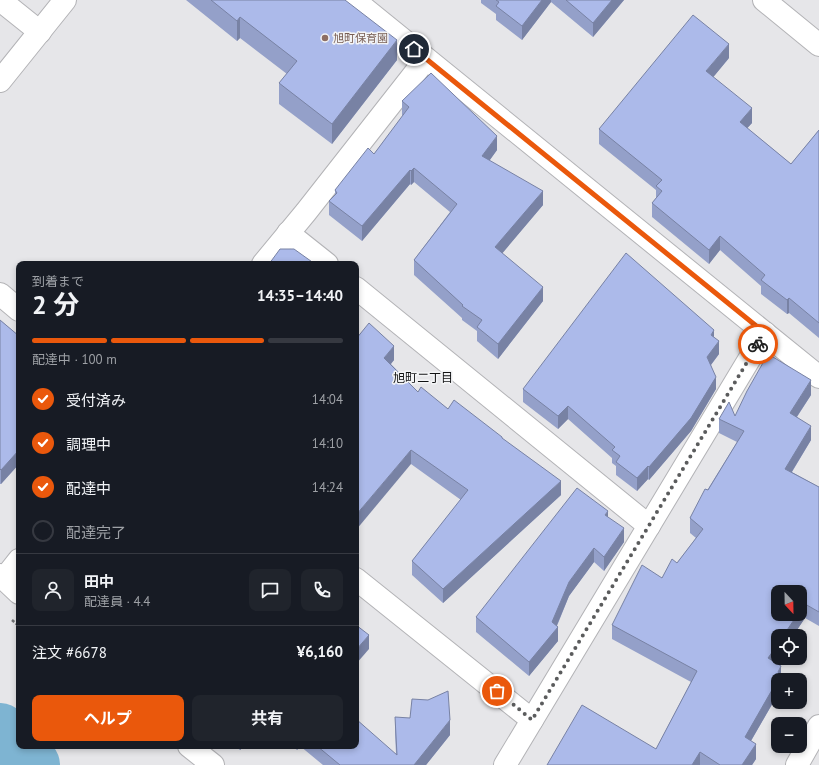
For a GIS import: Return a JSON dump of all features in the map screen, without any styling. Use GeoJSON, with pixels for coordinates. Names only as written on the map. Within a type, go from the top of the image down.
{"type":"FeatureCollection","features":[{"type":"Feature","properties":{"kind":"street"},"geometry":{"type":"LineString","coordinates":[[0,0],[40,32]]}},
{"type":"Feature","properties":{"kind":"street"},"geometry":{"type":"LineString","coordinates":[[0,81],[65,0]]}},
{"type":"Feature","properties":{"kind":"street"},"geometry":{"type":"LineString","coordinates":[[354,0],[819,376]]}},
{"type":"Feature","properties":{"kind":"street"},"geometry":{"type":"LineString","coordinates":[[764,0],[819,45]]}},
{"type":"Feature","properties":{"kind":"street"},"geometry":{"type":"LineString","coordinates":[[265,261],[306,212],[426,59]]}},
{"type":"Feature","properties":{"kind":"street"},"geometry":{"type":"LineString","coordinates":[[288,233],[323,261]]}},
{"type":"Feature","properties":{"kind":"street"},"geometry":{"type":"LineString","coordinates":[[359,290],[649,526]]}},
{"type":"Feature","properties":{"kind":"street"},"geometry":{"type":"LineString","coordinates":[[0,294],[16,307]]}},
{"type":"Feature","properties":{"kind":"street"},"geometry":{"type":"LineString","coordinates":[[505,765],[765,333]]}},
{"type":"Feature","properties":{"kind":"street"},"geometry":{"type":"LineString","coordinates":[[8,583],[16,566]]}},
{"type":"Feature","properties":{"kind":"street"},"geometry":{"type":"LineString","coordinates":[[359,581],[532,720]]}},
{"type":"Feature","properties":{"kind":"street"},"geometry":{"type":"LineString","coordinates":[[797,765],[819,726]]}},
{"type":"Feature","properties":{"kind":"street"},"geometry":{"type":"LineString","coordinates":[[193,749],[213,765]]}},
{"type":"Feature","properties":{"kind":"building"},"geometry":{"type":"Polygon","coordinates":[[[211,0],[345,0],[397,40],[332,124],[279,83],[297,61],[240,17],[237,21],[211,0]]]}},
{"type":"Feature","properties":{"kind":"building"},"geometry":{"type":"Polygon","coordinates":[[[496,0],[542,0],[522,26],[496,6],[499,2],[496,0]]]}},
{"type":"Feature","properties":{"kind":"building"},"geometry":{"type":"Polygon","coordinates":[[[566,0],[612,0],[593,23],[566,0]]]}},
{"type":"Feature","properties":{"kind":"building"},"geometry":{"type":"Polygon","coordinates":[[[693,15],[729,44],[706,71],[752,108],[740,122],[791,164],[819,130],[819,323],[789,298],[787,300],[761,280],[765,275],[720,236],[709,250],[652,203],[662,191],[656,186],[662,180],[599,129],[693,15]]]}},
{"type":"Feature","properties":{"kind":"building"},"geometry":{"type":"Polygon","coordinates":[[[431,73],[497,136],[482,156],[543,191],[495,247],[543,287],[498,344],[477,327],[482,320],[462,306],[463,305],[414,260],[457,204],[414,168],[411,171],[410,170],[362,226],[329,201],[337,193],[335,190],[368,148],[374,154],[409,107],[402,101],[431,73]]]}},
{"type":"Feature","properties":{"kind":"building"},"geometry":{"type":"Polygon","coordinates":[[[280,249],[294,249],[311,261],[271,261],[280,249]]]}},
{"type":"Feature","properties":{"kind":"building"},"geometry":{"type":"Polygon","coordinates":[[[626,253],[714,330],[711,335],[719,341],[707,357],[716,377],[691,418],[649,467],[648,466],[637,478],[616,462],[620,456],[612,450],[615,447],[568,406],[558,416],[523,389],[626,253]]]}},
{"type":"Feature","properties":{"kind":"building"},"geometry":{"type":"Polygon","coordinates":[[[0,320],[16,333],[16,453],[1,470],[0,320]]]}},
{"type":"Feature","properties":{"kind":"building"},"geometry":{"type":"Polygon","coordinates":[[[369,323],[394,346],[384,358],[418,392],[421,387],[448,409],[454,400],[502,438],[561,481],[443,589],[412,561],[468,490],[411,450],[359,511],[359,335],[369,323]]]}},
{"type":"Feature","properties":{"kind":"building"},"geometry":{"type":"Polygon","coordinates":[[[768,354],[811,380],[790,413],[811,426],[785,469],[819,487],[819,612],[807,605],[807,585],[771,585],[771,621],[793,621],[788,629],[771,629],[771,654],[768,658],[771,660],[771,665],[781,666],[778,673],[771,673],[771,692],[745,737],[756,744],[742,765],[720,765],[700,752],[692,765],[547,765],[582,705],[656,749],[697,671],[612,625],[642,565],[662,578],[672,559],[677,563],[703,529],[690,518],[705,489],[708,490],[744,431],[719,419],[729,402],[735,416],[768,354]]]}},
{"type":"Feature","properties":{"kind":"building"},"geometry":{"type":"Polygon","coordinates":[[[577,488],[608,511],[605,515],[624,528],[604,557],[594,548],[569,582],[552,622],[558,627],[529,662],[476,617],[577,488]]]}},
{"type":"Feature","properties":{"kind":"building"},"geometry":{"type":"Polygon","coordinates":[[[359,627],[369,635],[359,647],[359,627]]]}},
{"type":"Feature","properties":{"kind":"building"},"geometry":{"type":"Polygon","coordinates":[[[448,691],[450,720],[414,765],[340,765],[321,749],[359,749],[359,722],[397,755],[395,717],[410,718],[412,699],[428,700],[448,691]]]}},
{"type":"Feature","properties":{"kind":"waterway"},"geometry":{"type":"LineString","coordinates":[[0,731],[16,748]]}},
{"type":"Feature","properties":{"kind":"waterway"},"geometry":{"type":"LineString","coordinates":[[17,749],[32,765]]}},
{"type":"Feature","properties":{"kind":"way so far"},"geometry":{"type":"LineString","coordinates":[[497,691],[532,720],[758,344]]}},
{"type":"Feature","properties":{"kind":"place","name":"旭町保育園"},"geometry":{"type":"Point","coordinates":[325,38]}},
{"type":"Feature","properties":{"kind":"district","name":"旭町二丁目"},"geometry":{"type":"Point","coordinates":[423,378]}},
{"type":"Feature","properties":{"kind":"route"},"geometry":{"type":"LineString","coordinates":[[414,49],[765,333],[758,344]]}}]}
